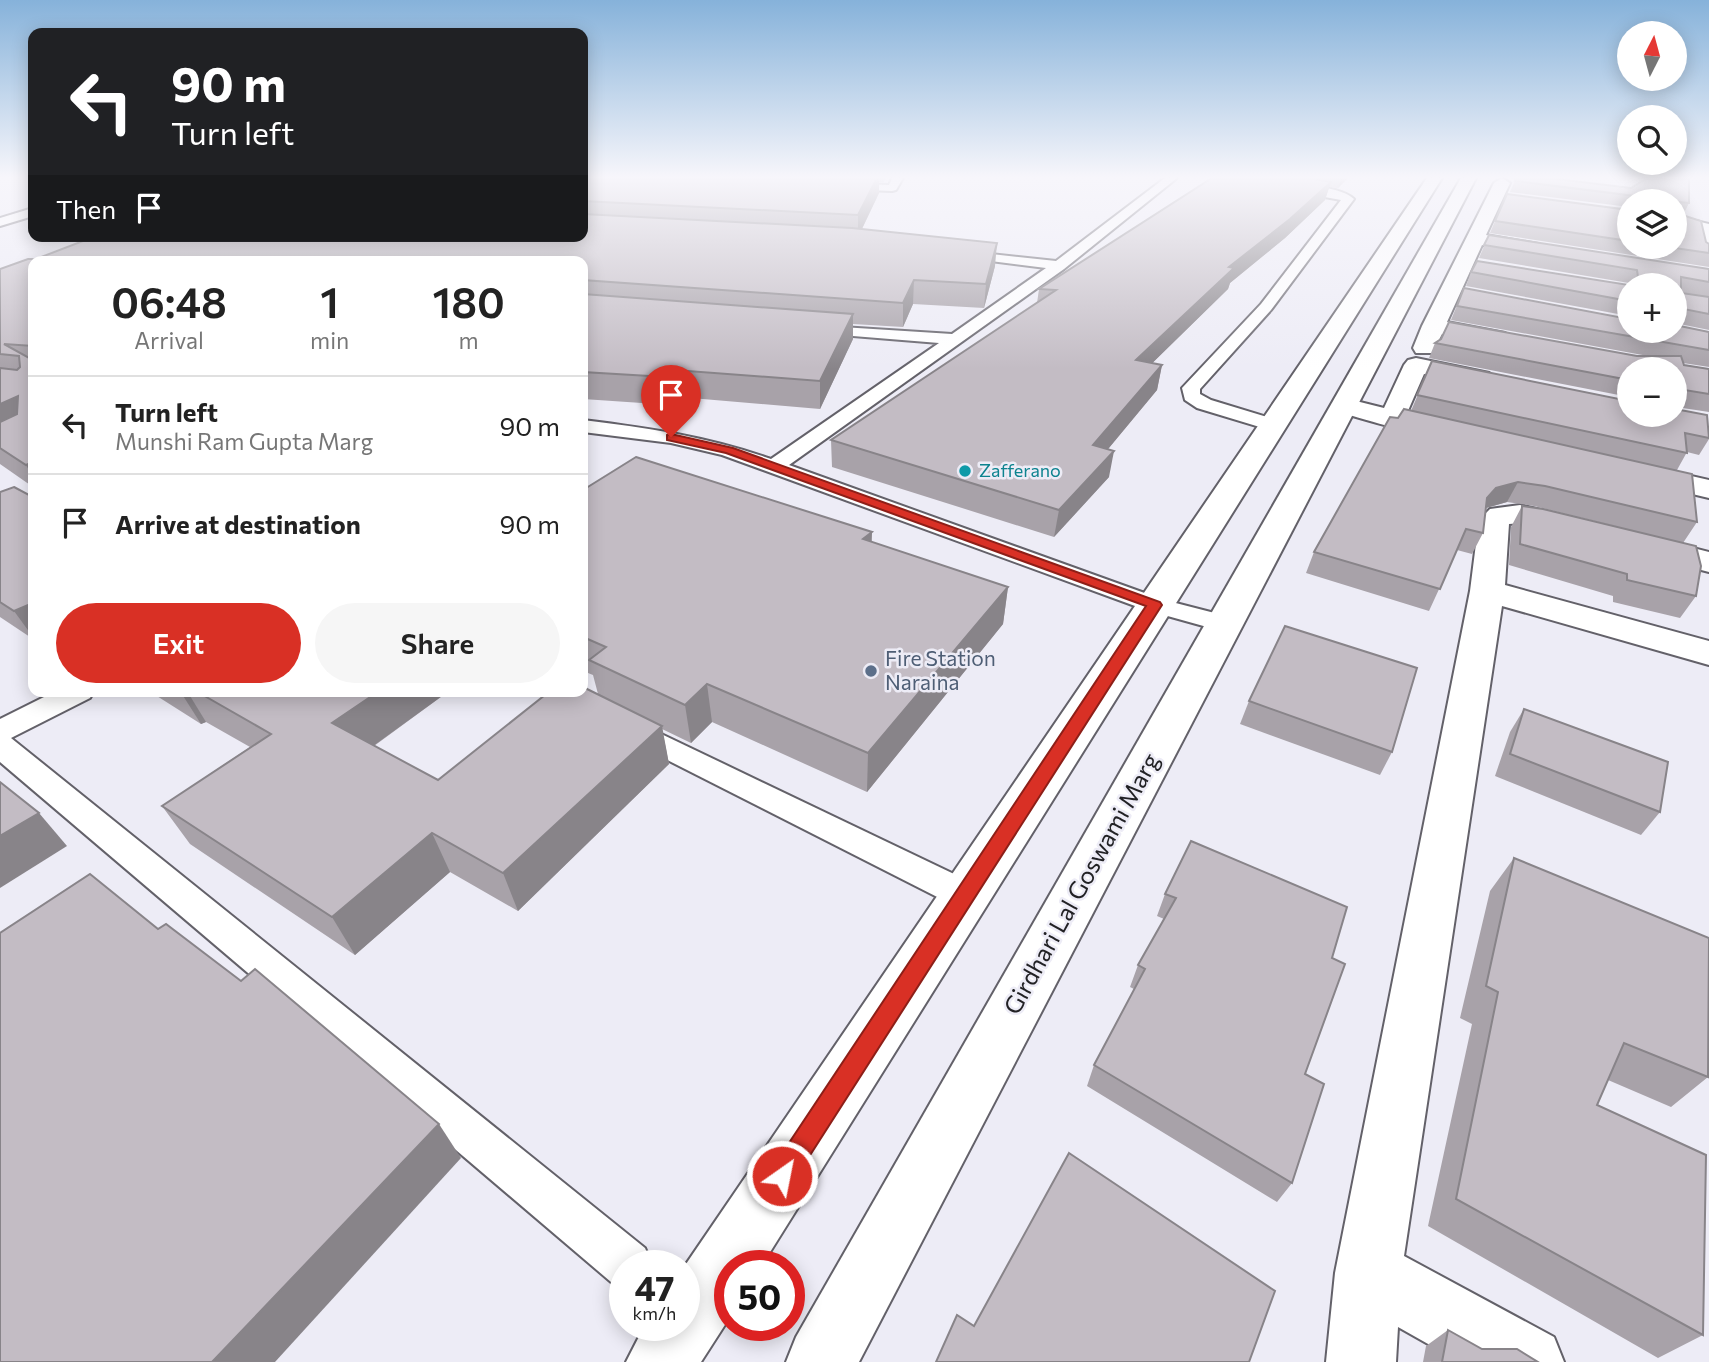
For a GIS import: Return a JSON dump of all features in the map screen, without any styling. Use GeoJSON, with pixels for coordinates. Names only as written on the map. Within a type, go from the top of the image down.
{"type":"FeatureCollection","features":[{"type":"Feature","properties":{"kind":"main road"},"geometry":{"type":"LineString","coordinates":[[700,1294],[1393,242]]}},
{"type":"Feature","properties":{"kind":"main road","name":"Girdhari Lal Goswami Marg"},"geometry":{"type":"LineString","coordinates":[[821,1362],[1434,242]]}},
{"type":"Feature","properties":{"kind":"main road"},"geometry":{"type":"LineString","coordinates":[[1392,418],[1475,242]]}},
{"type":"Feature","properties":{"kind":"main road"},"geometry":{"type":"LineString","coordinates":[[1492,242],[1558,252]]}},
{"type":"Feature","properties":{"kind":"main road"},"geometry":{"type":"LineString","coordinates":[[1687,248],[1709,252]]}},
{"type":"Feature","properties":{"kind":"main road"},"geometry":{"type":"LineString","coordinates":[[1463,264],[1489,269]]}},
{"type":"Feature","properties":{"kind":"main road"},"geometry":{"type":"LineString","coordinates":[[1450,292],[1475,297]]}},
{"type":"Feature","properties":{"kind":"main road"},"geometry":{"type":"LineString","coordinates":[[1433,326],[1515,341]]}},
{"type":"Feature","properties":{"kind":"main road"},"geometry":{"type":"LineString","coordinates":[[1416,365],[1509,384]]}},
{"type":"Feature","properties":{"kind":"main road"},"geometry":{"type":"LineString","coordinates":[[1344,406],[1471,436]]}},
{"type":"Feature","properties":{"kind":"main road"},"geometry":{"type":"LineString","coordinates":[[1617,468],[1709,489]]}},
{"type":"Feature","properties":{"kind":"main road"},"geometry":{"type":"LineString","coordinates":[[1361,1362],[1368,1273],[1487,591],[1494,520],[1500,515],[1534,518],[1709,562]]}},
{"type":"Feature","properties":{"kind":"main road"},"geometry":{"type":"LineString","coordinates":[[1487,591],[1709,653]]}},
{"type":"Feature","properties":{"kind":"main road"},"geometry":{"type":"LineString","coordinates":[[1368,1273],[1528,1362]]}},
{"type":"Feature","properties":{"kind":"main road"},"geometry":{"type":"LineString","coordinates":[[661,1362],[672,1341]]}},
{"type":"Feature","properties":{"kind":"lane"},"geometry":{"type":"LineString","coordinates":[[773,467],[1090,242]]}},
{"type":"Feature","properties":{"kind":"lane"},"geometry":{"type":"LineString","coordinates":[[1273,425],[1204,404],[1191,396],[1191,388],[1266,307],[1316,242]]}},
{"type":"Feature","properties":{"kind":"lane"},"geometry":{"type":"LineString","coordinates":[[942,251],[1059,266]]}},
{"type":"Feature","properties":{"kind":"lane"},"geometry":{"type":"LineString","coordinates":[[803,327],[955,339]]}},
{"type":"Feature","properties":{"kind":"lane"},"geometry":{"type":"LineString","coordinates":[[588,426],[671,437],[729,450],[1155,605],[1225,624]]}},
{"type":"Feature","properties":{"kind":"lane"},"geometry":{"type":"LineString","coordinates":[[588,438],[609,428]]}},
{"type":"Feature","properties":{"kind":"lane"},"geometry":{"type":"LineString","coordinates":[[0,731],[68,697]]}},
{"type":"Feature","properties":{"kind":"lane"},"geometry":{"type":"LineString","coordinates":[[604,716],[965,895]]}},
{"type":"Feature","properties":{"kind":"lane"},"geometry":{"type":"LineString","coordinates":[[0,745],[610,1250]]}},
{"type":"Feature","properties":{"kind":"building"},"geometry":{"type":"Polygon","coordinates":[[[80,242],[997,243],[986,284],[914,280],[903,303],[588,280],[588,256],[44,256],[80,242]]]}},
{"type":"Feature","properties":{"kind":"building"},"geometry":{"type":"Polygon","coordinates":[[[1113,242],[1261,242],[1229,267],[1234,268],[1136,360],[1162,365],[1093,445],[1114,451],[1059,510],[831,440],[1056,290],[1039,289],[1113,242]]]}},
{"type":"Feature","properties":{"kind":"building"},"geometry":{"type":"Polygon","coordinates":[[[1486,242],[1531,242],[1617,255],[1617,259],[1644,259],[1709,269],[1709,282],[1687,278],[1687,273],[1637,273],[1637,270],[1484,245],[1486,242]]]}},
{"type":"Feature","properties":{"kind":"building"},"geometry":{"type":"Polygon","coordinates":[[[1687,242],[1706,242],[1709,244],[1709,253],[1687,250],[1687,242]]]}},
{"type":"Feature","properties":{"kind":"building"},"geometry":{"type":"Polygon","coordinates":[[[28,259],[28,346],[4,344],[28,357],[26,465],[0,448],[0,422],[17,414],[18,396],[0,404],[0,368],[17,370],[20,367],[19,356],[0,354],[0,269],[28,259]]]}},
{"type":"Feature","properties":{"kind":"building"},"geometry":{"type":"Polygon","coordinates":[[[1477,261],[1617,283],[1617,299],[1471,272],[1477,261]]]}},
{"type":"Feature","properties":{"kind":"building"},"geometry":{"type":"Polygon","coordinates":[[[1464,288],[1617,317],[1617,334],[1457,306],[1464,288]]]}},
{"type":"Feature","properties":{"kind":"building"},"geometry":{"type":"Polygon","coordinates":[[[588,294],[853,314],[820,381],[688,371],[683,378],[588,372],[588,294]]]}},
{"type":"Feature","properties":{"kind":"building"},"geometry":{"type":"Polygon","coordinates":[[[1687,294],[1709,297],[1709,314],[1687,310],[1687,294]]]}},
{"type":"Feature","properties":{"kind":"building"},"geometry":{"type":"Polygon","coordinates":[[[1449,322],[1637,356],[1681,357],[1617,357],[1617,378],[1435,343],[1441,339],[1449,322]]]}},
{"type":"Feature","properties":{"kind":"building"},"geometry":{"type":"Polygon","coordinates":[[[1687,327],[1709,332],[1709,350],[1669,343],[1687,343],[1687,327]]]}},
{"type":"Feature","properties":{"kind":"building"},"geometry":{"type":"Polygon","coordinates":[[[1432,361],[1617,399],[1617,427],[1687,427],[1687,411],[1707,415],[1709,438],[1685,433],[1687,453],[1417,395],[1432,361]]]}},
{"type":"Feature","properties":{"kind":"building"},"geometry":{"type":"Polygon","coordinates":[[[1687,365],[1709,369],[1709,394],[1687,390],[1687,365]]]}},
{"type":"Feature","properties":{"kind":"building"},"geometry":{"type":"Polygon","coordinates":[[[1404,409],[1692,474],[1697,522],[1518,482],[1496,488],[1487,498],[1483,533],[1466,529],[1440,589],[1314,552],[1390,417],[1398,418],[1404,409]]]}},
{"type":"Feature","properties":{"kind":"building"},"geometry":{"type":"Polygon","coordinates":[[[636,457],[872,532],[863,539],[1008,587],[868,753],[707,684],[685,705],[589,660],[606,647],[588,639],[588,487],[636,457]]]}},
{"type":"Feature","properties":{"kind":"building"},"geometry":{"type":"Polygon","coordinates":[[[14,487],[28,494],[28,605],[14,611],[0,602],[0,492],[14,487]]]}},
{"type":"Feature","properties":{"kind":"building"},"geometry":{"type":"Polygon","coordinates":[[[1522,506],[1696,546],[1701,566],[1696,596],[1627,580],[1627,574],[1520,544],[1522,506]]]}},
{"type":"Feature","properties":{"kind":"building"},"geometry":{"type":"Polygon","coordinates":[[[1285,626],[1417,668],[1392,752],[1249,701],[1285,626]]]}},
{"type":"Feature","properties":{"kind":"building"},"geometry":{"type":"Polygon","coordinates":[[[588,689],[662,726],[503,873],[432,833],[332,917],[162,806],[271,734],[206,697],[370,697],[332,723],[438,780],[542,697],[588,697],[588,689]]]}},
{"type":"Feature","properties":{"kind":"building"},"geometry":{"type":"Polygon","coordinates":[[[1524,709],[1668,762],[1660,812],[1510,754],[1524,709]]]}},
{"type":"Feature","properties":{"kind":"building"},"geometry":{"type":"Polygon","coordinates":[[[0,782],[39,813],[0,836],[0,782]]]}},
{"type":"Feature","properties":{"kind":"building"},"geometry":{"type":"Polygon","coordinates":[[[1191,841],[1347,907],[1332,958],[1345,964],[1305,1074],[1324,1084],[1292,1183],[1094,1065],[1145,969],[1138,965],[1176,898],[1165,894],[1191,841]]]}},
{"type":"Feature","properties":{"kind":"building"},"geometry":{"type":"Polygon","coordinates":[[[1514,858],[1709,938],[1708,1077],[1624,1043],[1597,1105],[1706,1155],[1703,1335],[1456,1199],[1498,992],[1486,986],[1514,858]]]}},
{"type":"Feature","properties":{"kind":"building"},"geometry":{"type":"Polygon","coordinates":[[[90,874],[158,929],[166,924],[241,981],[255,969],[439,1124],[212,1362],[0,1362],[0,933],[90,874]]]}},
{"type":"Feature","properties":{"kind":"building"},"geometry":{"type":"Polygon","coordinates":[[[1069,1153],[1275,1291],[1249,1362],[936,1362],[957,1315],[974,1326],[1069,1153]]]}},
{"type":"Feature","properties":{"kind":"building"},"geometry":{"type":"Polygon","coordinates":[[[1448,1330],[1482,1349],[1517,1349],[1538,1362],[1442,1362],[1448,1330]]]}},
{"type":"Feature","properties":{"kind":"place","name":"Zafferano"},"geometry":{"type":"Point","coordinates":[965,471]}},
{"type":"Feature","properties":{"kind":"place","name":"Fire Station Naraina"},"geometry":{"type":"Point","coordinates":[871,671]}},
{"type":"Feature","properties":{"kind":"route"},"geometry":{"type":"LineString","coordinates":[[671,437],[729,450],[1155,605],[782,1176]]}}]}
